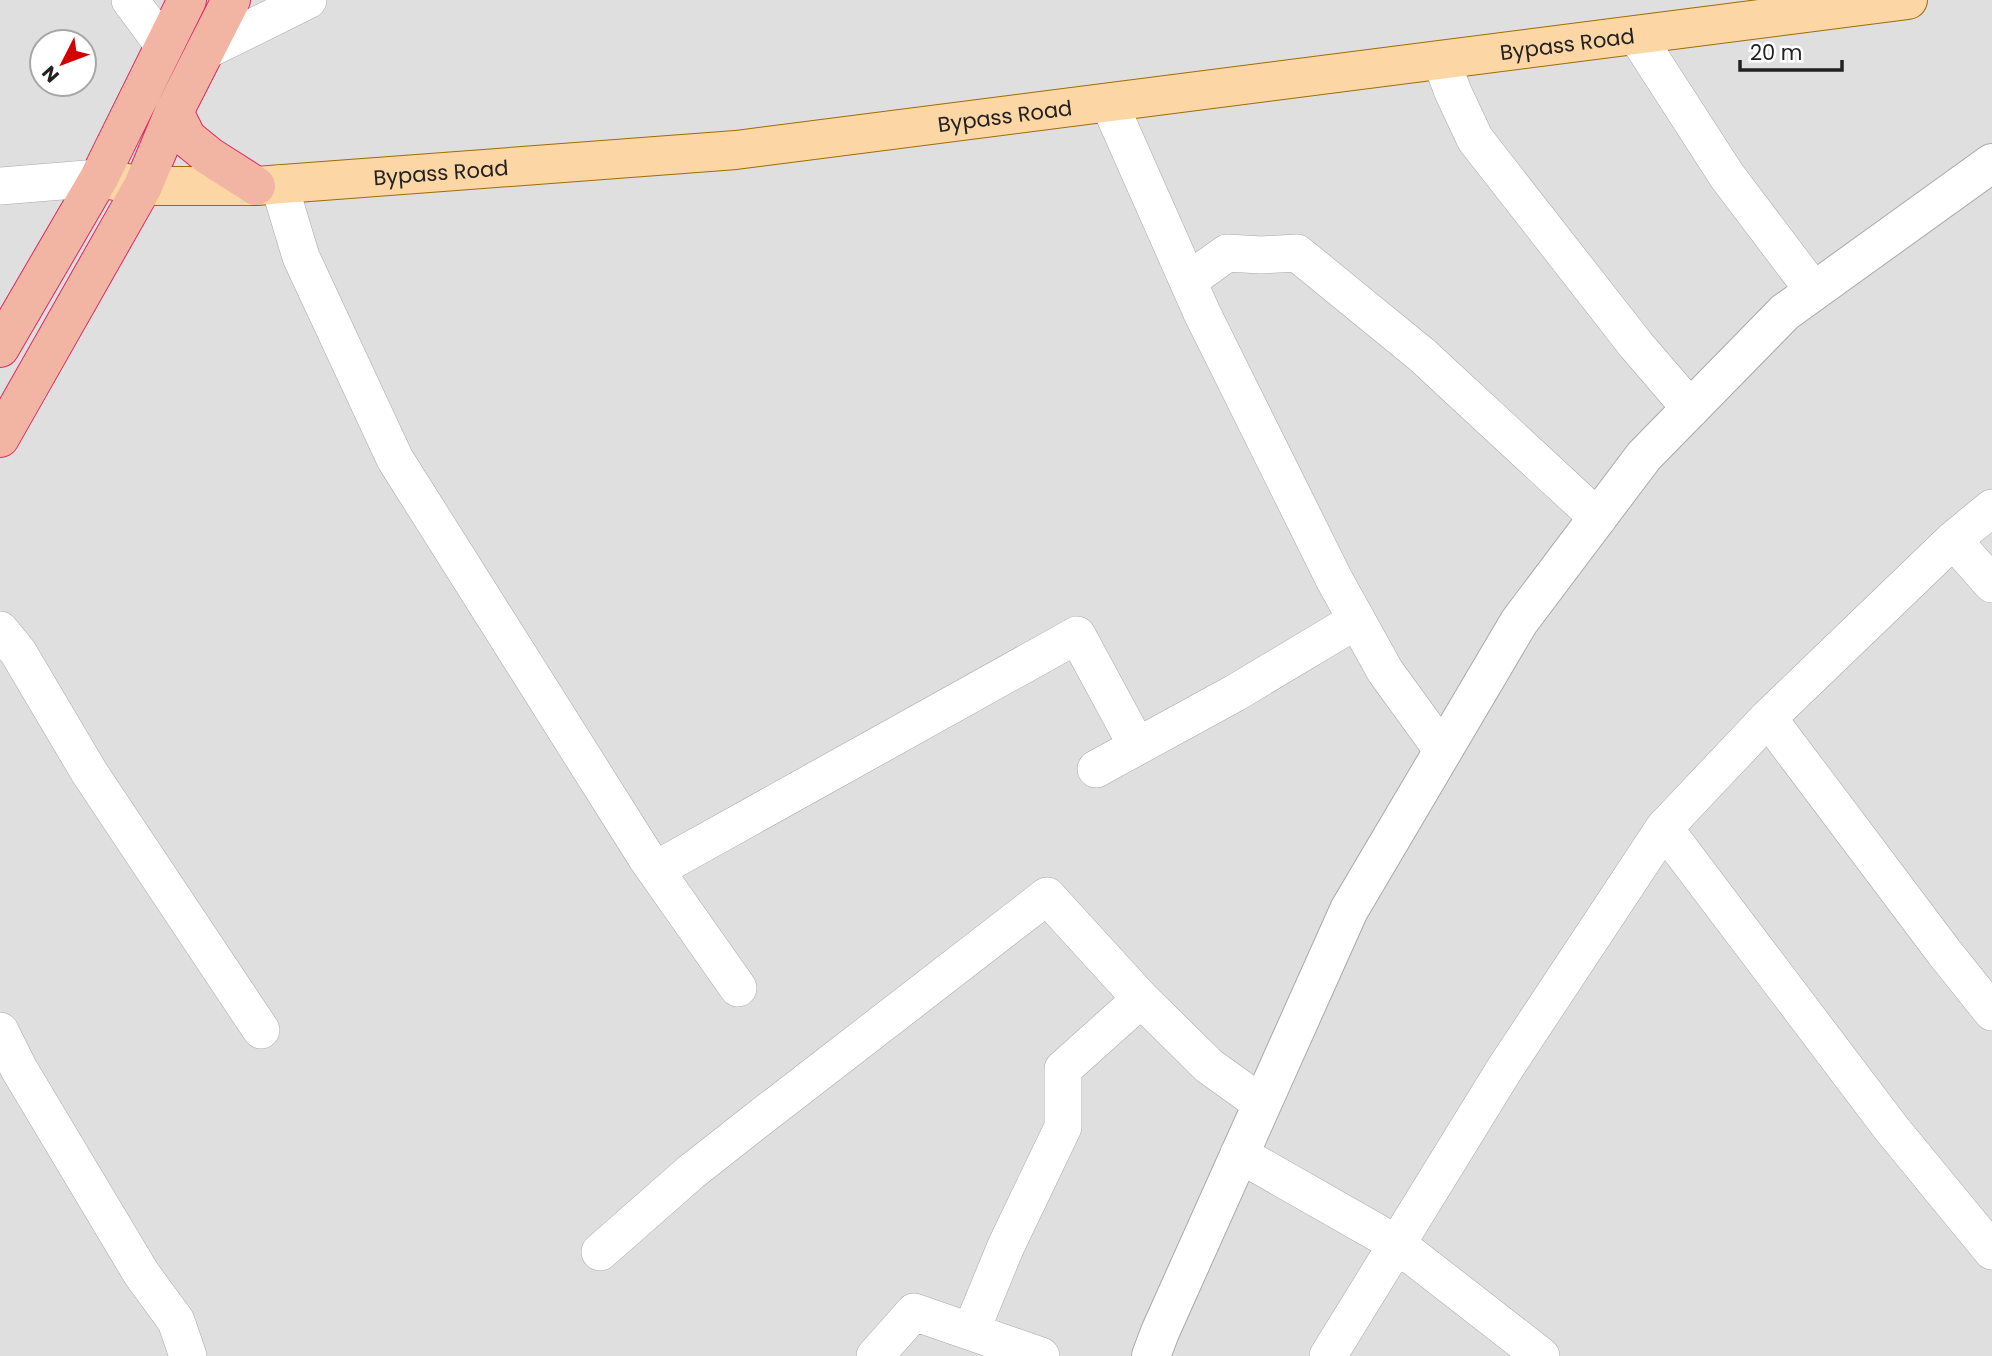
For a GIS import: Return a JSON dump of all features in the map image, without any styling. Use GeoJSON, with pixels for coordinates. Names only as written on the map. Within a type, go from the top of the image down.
{"type":"FeatureCollection","features":[{"type":"Feature","properties":{"kind":"highway"},"geometry":{"type":"LineString","coordinates":[[0,348],[99,178],[187,0]]}},
{"type":"Feature","properties":{"kind":"highway"},"geometry":{"type":"LineString","coordinates":[[0,438],[143,186],[174,112],[231,0]]}},
{"type":"Feature","properties":{"kind":"highway"},"geometry":{"type":"LineString","coordinates":[[174,112],[187,138],[209,156],[267,185]]}},
{"type":"Feature","properties":{"kind":"main road","name":"Bypass Road"},"geometry":{"type":"LineString","coordinates":[[99,178],[143,186],[267,185],[736,150],[1908,0]]}},
{"type":"Feature","properties":{"kind":"street"},"geometry":{"type":"LineString","coordinates":[[130,0],[164,46]]}},
{"type":"Feature","properties":{"kind":"street"},"geometry":{"type":"LineString","coordinates":[[205,51],[308,0]]}},
{"type":"Feature","properties":{"kind":"street"},"geometry":{"type":"LineString","coordinates":[[1636,35],[1727,176],[1814,291]]}},
{"type":"Feature","properties":{"kind":"street"},"geometry":{"type":"LineString","coordinates":[[1441,60],[1475,139],[1636,345],[1691,409]]}},
{"type":"Feature","properties":{"kind":"street"},"geometry":{"type":"LineString","coordinates":[[1109,103],[1202,313],[1357,620],[1385,671],[1443,751]]}},
{"type":"Feature","properties":{"kind":"street"},"geometry":{"type":"LineString","coordinates":[[1152,1356],[1160,1332],[1349,910],[1518,622],[1644,456],[1785,312],[1992,163]]}},
{"type":"Feature","properties":{"kind":"street"},"geometry":{"type":"LineString","coordinates":[[0,186],[99,178]]}},
{"type":"Feature","properties":{"kind":"street"},"geometry":{"type":"LineString","coordinates":[[267,185],[395,459],[655,870],[738,988]]}},
{"type":"Feature","properties":{"kind":"street"},"geometry":{"type":"LineString","coordinates":[[1188,281],[1227,253],[1297,253],[1422,355],[1598,518]]}},
{"type":"Feature","properties":{"kind":"street"},"geometry":{"type":"LineString","coordinates":[[1328,1356],[1504,1070],[1664,828],[1768,718],[1953,540],[1992,508]]}},
{"type":"Feature","properties":{"kind":"street"},"geometry":{"type":"LineString","coordinates":[[1953,540],[1992,584]]}},
{"type":"Feature","properties":{"kind":"street"},"geometry":{"type":"LineString","coordinates":[[1096,769],[1235,693],[1357,620]]}},
{"type":"Feature","properties":{"kind":"street"},"geometry":{"type":"LineString","coordinates":[[0,630],[18,652],[89,772],[261,1030]]}},
{"type":"Feature","properties":{"kind":"street"},"geometry":{"type":"LineString","coordinates":[[655,870],[1077,635],[1138,746]]}},
{"type":"Feature","properties":{"kind":"street"},"geometry":{"type":"LineString","coordinates":[[1768,718],[1992,1012]]}},
{"type":"Feature","properties":{"kind":"street"},"geometry":{"type":"LineString","coordinates":[[1664,828],[1891,1128],[1992,1251]]}},
{"type":"Feature","properties":{"kind":"street"},"geometry":{"type":"LineString","coordinates":[[600,1252],[731,1140],[1047,896],[1141,999],[1209,1066],[1262,1104]]}},
{"type":"Feature","properties":{"kind":"street"},"geometry":{"type":"LineString","coordinates":[[971,1331],[1006,1246],[1063,1127],[1063,1069],[1141,999]]}},
{"type":"Feature","properties":{"kind":"street"},"geometry":{"type":"LineString","coordinates":[[0,1031],[19,1069],[141,1273],[176,1321],[188,1356]]}},
{"type":"Feature","properties":{"kind":"street"},"geometry":{"type":"LineString","coordinates":[[1239,1154],[1397,1244],[1541,1356]]}},
{"type":"Feature","properties":{"kind":"street"},"geometry":{"type":"LineString","coordinates":[[875,1356],[914,1312],[1041,1356]]}},
{"type":"Feature","properties":{"kind":"shaded area"},"geometry":{"type":"Polygon","coordinates":[[[0,0],[1992,0],[1992,1356],[0,1356],[0,0]]]}}]}
